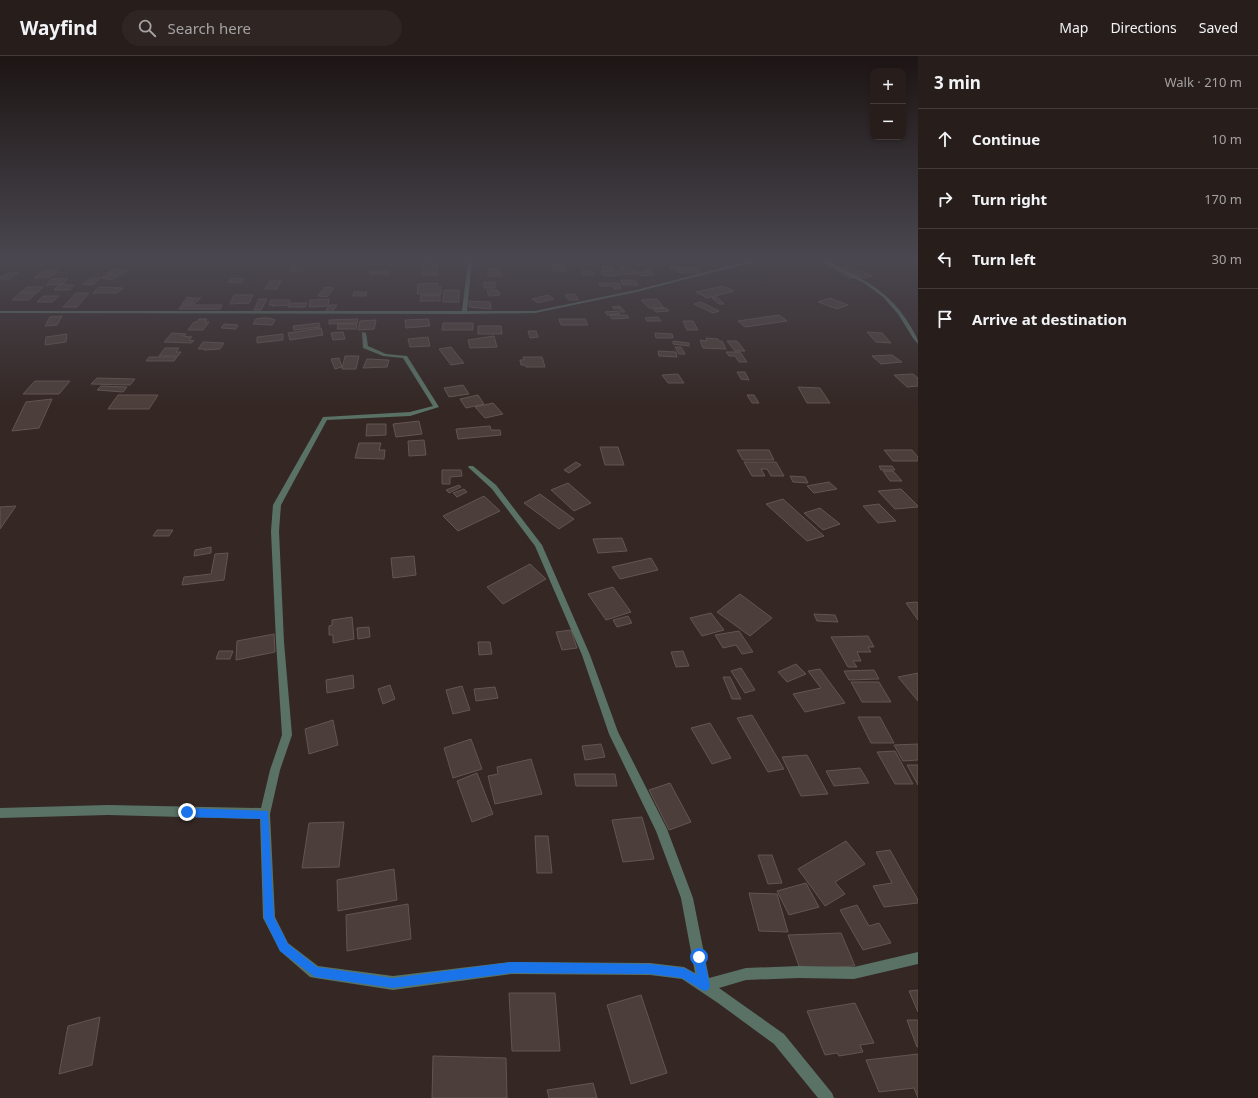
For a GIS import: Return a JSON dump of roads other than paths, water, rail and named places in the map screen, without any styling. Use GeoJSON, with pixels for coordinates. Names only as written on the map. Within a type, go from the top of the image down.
{"type":"FeatureCollection","features":[{"type":"Feature","properties":{"kind":"street"},"geometry":{"type":"LineString","coordinates":[[0,312],[464,313],[535,312],[546,310]]}},
{"type":"Feature","properties":{"kind":"street"},"geometry":{"type":"LineString","coordinates":[[898,310],[918,342]]}},
{"type":"Feature","properties":{"kind":"street"},"geometry":{"type":"LineString","coordinates":[[364,333],[365,347],[385,355],[405,358],[436,407],[410,414],[325,418],[277,505],[276,538],[287,735],[275,770],[265,814],[269,918],[284,947],[315,972],[393,983],[511,968],[650,969],[684,973],[779,1039],[827,1098]]}},
{"type":"Feature","properties":{"kind":"street"},"geometry":{"type":"LineString","coordinates":[[471,467],[494,487],[538,545],[586,655],[614,734],[660,830],[687,898],[704,986]]}},
{"type":"Feature","properties":{"kind":"street"},"geometry":{"type":"LineString","coordinates":[[0,813],[108,810],[265,814]]}},
{"type":"Feature","properties":{"kind":"street"},"geometry":{"type":"LineString","coordinates":[[704,986],[746,974],[799,972],[854,973],[918,958]]}}]}
